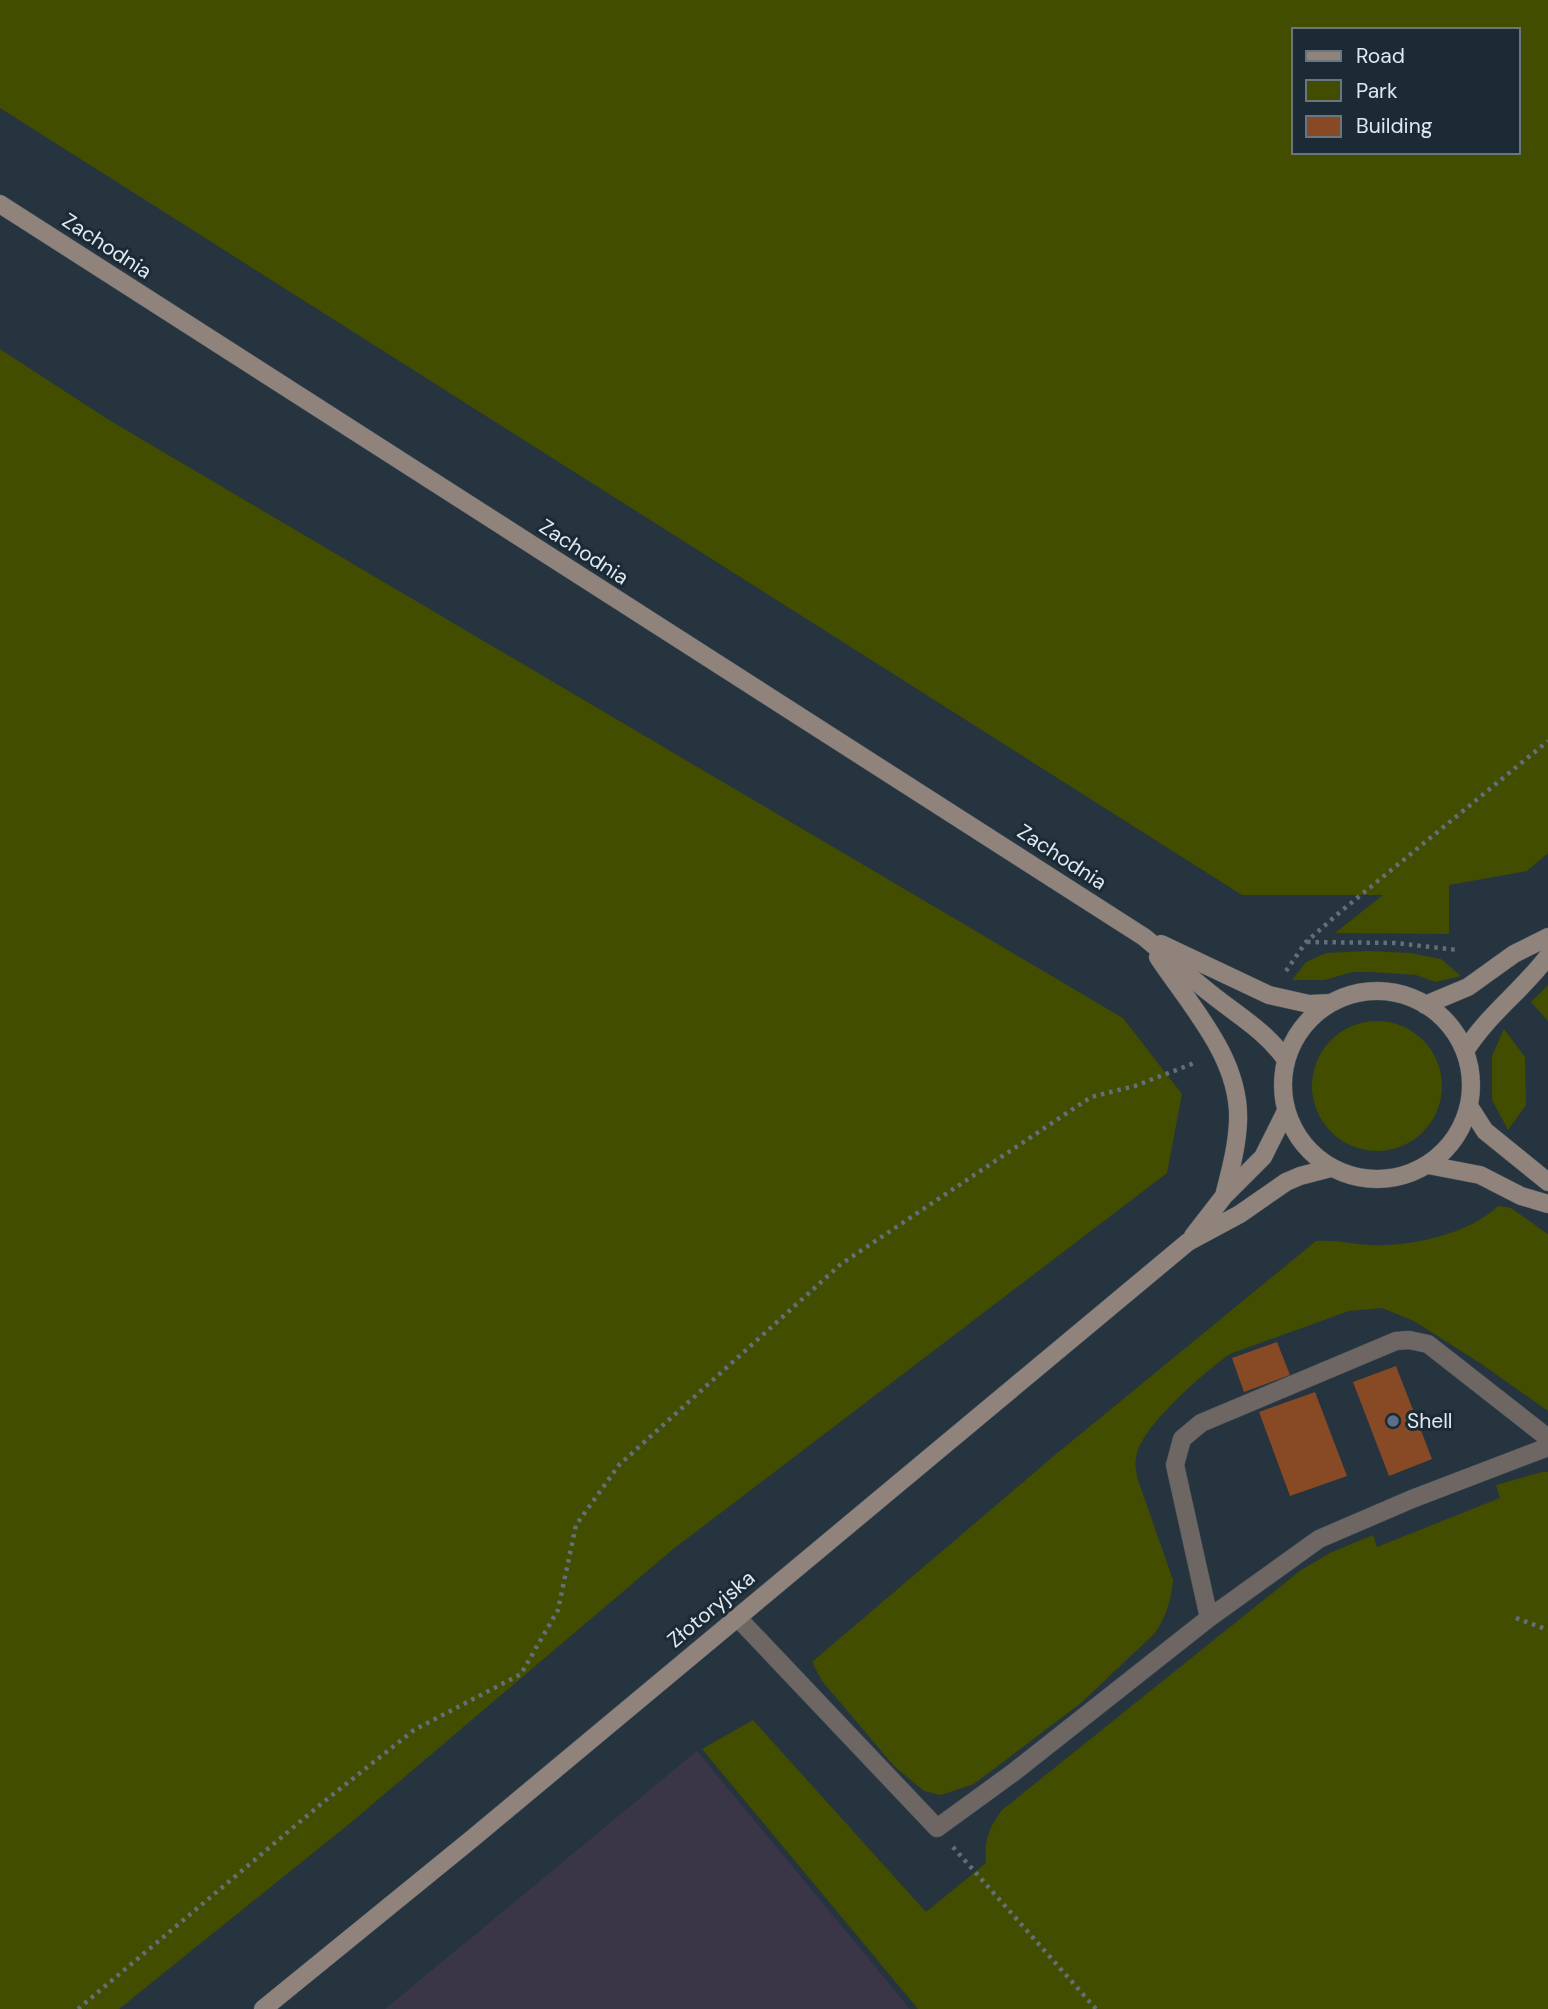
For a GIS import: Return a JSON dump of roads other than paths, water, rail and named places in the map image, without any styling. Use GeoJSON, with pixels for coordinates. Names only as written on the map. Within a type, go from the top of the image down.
{"type":"FeatureCollection","features":[{"type":"Feature","properties":{"kind":"main road","name":"Zachodnia"},"geometry":{"type":"LineString","coordinates":[[0,204],[1144,937],[1210,993],[1258,1028],[1276,1045],[1286,1060]]}},
{"type":"Feature","properties":{"kind":"main road","name":"Zachodnia"},"geometry":{"type":"LineString","coordinates":[[1144,937],[1271,995],[1309,1004],[1330,1003]]}},
{"type":"Feature","properties":{"kind":"main road"},"geometry":{"type":"LineString","coordinates":[[1144,937],[1222,1052],[1235,1084],[1238,1123],[1224,1196]]}},
{"type":"Feature","properties":{"kind":"main road"},"geometry":{"type":"LineString","coordinates":[[1425,1004],[1468,987],[1514,954],[1548,937]]}},
{"type":"Feature","properties":{"kind":"main road"},"geometry":{"type":"LineString","coordinates":[[1465,1051],[1479,1028],[1532,976],[1548,956]]}},
{"type":"Feature","properties":{"kind":"main road"},"geometry":{"type":"LineString","coordinates":[[1396,992],[1425,1004],[1454,1030],[1465,1051],[1471,1073],[1469,1107],[1455,1140],[1428,1165],[1397,1178],[1374,1180],[1352,1177],[1331,1168],[1312,1155],[1298,1138],[1282,1096],[1282,1074],[1298,1033],[1312,1016],[1330,1003],[1351,994],[1396,992]]}},
{"type":"Feature","properties":{"kind":"main road"},"geometry":{"type":"LineString","coordinates":[[1469,1107],[1485,1131],[1548,1182]]}},
{"type":"Feature","properties":{"kind":"main road","name":"Złotoryjska"},"geometry":{"type":"LineString","coordinates":[[1188,1242],[1224,1196],[1263,1157],[1286,1111]]}},
{"type":"Feature","properties":{"kind":"main road"},"geometry":{"type":"LineString","coordinates":[[1428,1165],[1480,1175],[1521,1196],[1548,1205]]}},
{"type":"Feature","properties":{"kind":"main road","name":"Złotoryjska"},"geometry":{"type":"LineString","coordinates":[[263,2009],[473,1838],[1188,1242],[1240,1214],[1286,1182],[1331,1168]]}},
{"type":"Feature","properties":{"kind":"lane"},"geometry":{"type":"LineString","coordinates":[[1209,1618],[1175,1465],[1182,1439],[1201,1423],[1396,1341],[1409,1340],[1428,1344],[1548,1438]]}},
{"type":"Feature","properties":{"kind":"lane"},"geometry":{"type":"LineString","coordinates":[[737,1617],[937,1828],[1014,1772],[1209,1618],[1319,1539],[1412,1499],[1548,1447]]}},
{"type":"Feature","properties":{"kind":"place","name":"Shell"},"geometry":{"type":"Point","coordinates":[1393,1421]}}]}
